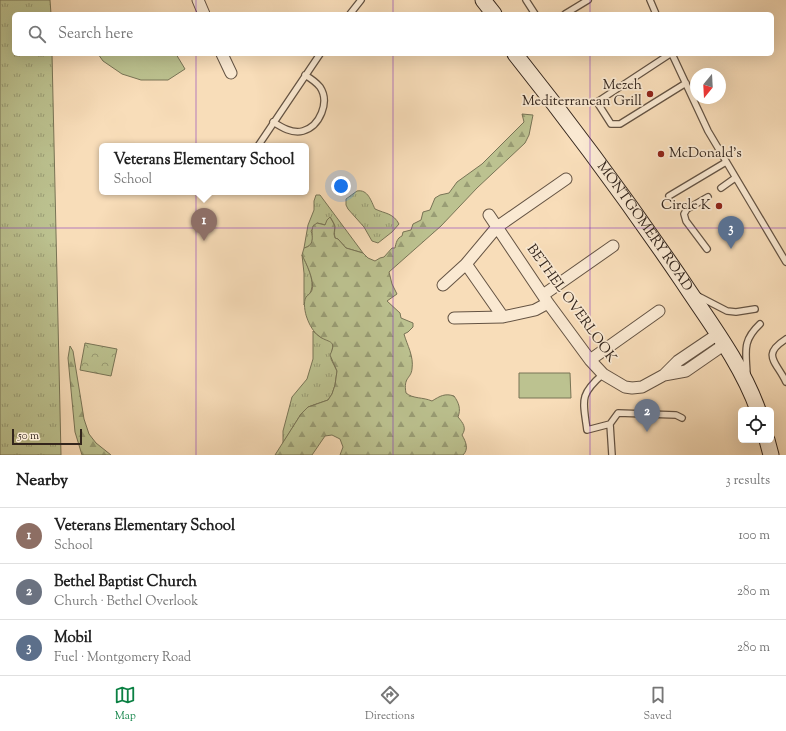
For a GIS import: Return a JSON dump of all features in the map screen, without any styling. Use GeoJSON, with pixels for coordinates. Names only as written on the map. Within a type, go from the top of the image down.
{"type":"FeatureCollection","features":[{"type":"Feature","properties":{"kind":"main road"},"geometry":{"type":"LineString","coordinates":[[472,0],[481,12]]}},
{"type":"Feature","properties":{"kind":"main road"},"geometry":{"type":"LineString","coordinates":[[483,0],[492,12]]}},
{"type":"Feature","properties":{"kind":"main road","name":"MONTGOMERY ROAD"},"geometry":{"type":"LineString","coordinates":[[520,56],[600,165],[689,291],[721,339],[747,384],[757,407]]}},
{"type":"Feature","properties":{"kind":"street"},"geometry":{"type":"LineString","coordinates":[[198,0],[203,12]]}},
{"type":"Feature","properties":{"kind":"street"},"geometry":{"type":"LineString","coordinates":[[223,56],[231,73]]}},
{"type":"Feature","properties":{"kind":"street"},"geometry":{"type":"LineString","coordinates":[[443,285],[466,264],[497,226],[566,179]]}},
{"type":"Feature","properties":{"kind":"street","name":"BETHEL OVERLOOK"},"geometry":{"type":"LineString","coordinates":[[489,215],[546,299],[590,360],[603,374],[625,387],[642,387],[664,375],[686,371],[721,339]]}},
{"type":"Feature","properties":{"kind":"street"},"geometry":{"type":"LineString","coordinates":[[454,318],[503,317],[535,310],[546,299],[612,246]]}},
{"type":"Feature","properties":{"kind":"street"},"geometry":{"type":"LineString","coordinates":[[466,264],[503,317]]}},
{"type":"Feature","properties":{"kind":"street"},"geometry":{"type":"LineString","coordinates":[[590,360],[658,311]]}},
{"type":"Feature","properties":{"kind":"lane"},"geometry":{"type":"LineString","coordinates":[[352,12],[361,0]]}},
{"type":"Feature","properties":{"kind":"lane"},"geometry":{"type":"LineString","coordinates":[[356,6],[366,0]]}},
{"type":"Feature","properties":{"kind":"lane"},"geometry":{"type":"LineString","coordinates":[[526,0],[534,12]]}},
{"type":"Feature","properties":{"kind":"lane"},"geometry":{"type":"LineString","coordinates":[[568,12],[588,0]]}},
{"type":"Feature","properties":{"kind":"lane"},"geometry":{"type":"LineString","coordinates":[[650,0],[655,12]]}},
{"type":"Feature","properties":{"kind":"lane"},"geometry":{"type":"LineString","coordinates":[[260,143],[319,56]]}},
{"type":"Feature","properties":{"kind":"lane"},"geometry":{"type":"LineString","coordinates":[[668,56],[597,102],[611,124],[620,124],[686,83]]}},
{"type":"Feature","properties":{"kind":"lane"},"geometry":{"type":"LineString","coordinates":[[672,56],[708,131],[786,262]]}},
{"type":"Feature","properties":{"kind":"lane"},"geometry":{"type":"LineString","coordinates":[[273,122],[288,130],[302,131],[318,120],[324,105],[321,88],[305,75]]}},
{"type":"Feature","properties":{"kind":"lane"},"geometry":{"type":"LineString","coordinates":[[669,196],[726,162]]}},
{"type":"Feature","properties":{"kind":"lane"},"geometry":{"type":"LineString","coordinates":[[720,188],[735,178]]}},
{"type":"Feature","properties":{"kind":"lane"},"geometry":{"type":"LineString","coordinates":[[707,249],[686,221],[684,214],[687,209],[708,197]]}},
{"type":"Feature","properties":{"kind":"lane"},"geometry":{"type":"LineString","coordinates":[[689,291],[727,310],[736,312],[756,309]]}},
{"type":"Feature","properties":{"kind":"lane"},"geometry":{"type":"LineString","coordinates":[[747,384],[746,347],[751,332],[760,324]]}},
{"type":"Feature","properties":{"kind":"lane"},"geometry":{"type":"LineString","coordinates":[[786,339],[776,345],[772,352],[772,358],[781,370],[786,382]]}},
{"type":"Feature","properties":{"kind":"lane"},"geometry":{"type":"LineString","coordinates":[[603,374],[591,384],[583,400],[587,430],[610,424],[618,413],[676,415],[682,418]]}},
{"type":"Feature","properties":{"kind":"lane"},"geometry":{"type":"LineString","coordinates":[[610,424],[612,455]]}},
{"type":"Feature","properties":{"kind":"green space"},"geometry":{"type":"Polygon","coordinates":[[[0,0],[50,0],[51,12],[12,12],[12,56],[52,56],[61,455],[0,455],[0,0]]]}},
{"type":"Feature","properties":{"kind":"green space"},"geometry":{"type":"Polygon","coordinates":[[[99,56],[177,56],[185,69],[168,80],[141,80],[122,74],[103,61],[99,56]]]}},
{"type":"Feature","properties":{"kind":"green space"},"geometry":{"type":"Polygon","coordinates":[[[522,114],[533,115],[529,135],[525,143],[477,188],[441,226],[389,272],[392,284],[397,294],[387,301],[400,313],[401,318],[413,323],[413,327],[404,334],[411,355],[412,364],[411,372],[406,381],[406,393],[432,401],[443,396],[454,396],[459,406],[458,417],[463,423],[464,428],[462,435],[466,445],[465,453],[463,455],[340,455],[343,447],[340,439],[332,435],[325,436],[312,455],[275,455],[301,414],[308,407],[328,400],[335,385],[337,371],[330,355],[333,346],[330,342],[315,333],[306,316],[304,305],[305,299],[312,291],[313,286],[310,272],[302,255],[304,248],[308,247],[312,242],[313,226],[317,223],[325,225],[330,217],[335,226],[335,238],[338,239],[346,248],[363,253],[368,258],[375,261],[384,257],[392,248],[395,248],[397,241],[402,236],[403,232],[411,230],[413,224],[421,220],[423,212],[430,210],[435,198],[449,193],[457,182],[482,164],[524,122],[522,114]]]}},
{"type":"Feature","properties":{"kind":"green space"},"geometry":{"type":"Polygon","coordinates":[[[357,191],[364,192],[370,199],[375,209],[389,214],[397,220],[399,224],[392,232],[378,243],[372,241],[364,227],[346,205],[346,199],[357,191]]]}},
{"type":"Feature","properties":{"kind":"green space"},"geometry":{"type":"Polygon","coordinates":[[[316,195],[320,195],[363,253],[346,248],[338,239],[335,238],[335,226],[330,217],[326,225],[317,223],[311,231],[311,244],[304,248],[308,225],[314,210],[316,195]]]}},
{"type":"Feature","properties":{"kind":"green space"},"geometry":{"type":"Polygon","coordinates":[[[302,255],[312,282],[311,291],[304,305],[304,273],[302,255]]]}},
{"type":"Feature","properties":{"kind":"green space"},"geometry":{"type":"Polygon","coordinates":[[[313,331],[320,337],[330,341],[333,344],[331,359],[337,371],[335,385],[328,400],[308,407],[301,414],[283,443],[283,431],[292,397],[307,379],[313,359],[313,331]]]}},
{"type":"Feature","properties":{"kind":"green space"},"geometry":{"type":"Polygon","coordinates":[[[85,343],[117,349],[111,376],[80,370],[85,343]]]}},
{"type":"Feature","properties":{"kind":"green space"},"geometry":{"type":"Polygon","coordinates":[[[70,346],[73,351],[84,419],[89,434],[96,443],[111,455],[82,455],[75,432],[68,358],[70,346]]]}},
{"type":"Feature","properties":{"kind":"green space"},"geometry":{"type":"Polygon","coordinates":[[[519,373],[570,373],[571,398],[519,398],[519,373]]]}},
{"type":"Feature","properties":{"kind":"place","name":"Mezeh Mediterranean Grill"},"geometry":{"type":"Point","coordinates":[650,94]}},
{"type":"Feature","properties":{"kind":"place","name":"McDonald's"},"geometry":{"type":"Point","coordinates":[661,154]}},
{"type":"Feature","properties":{"kind":"place","name":"Circle K"},"geometry":{"type":"Point","coordinates":[719,206]}},
{"type":"Feature","properties":{"kind":"place","name":"Veterans Elementary School"},"geometry":{"type":"Point","coordinates":[204,241]}},
{"type":"Feature","properties":{"kind":"place","name":"Mobil"},"geometry":{"type":"Point","coordinates":[731,249]}},
{"type":"Feature","properties":{"kind":"place","name":"Bethel Baptist Church"},"geometry":{"type":"Point","coordinates":[647,432]}}]}
